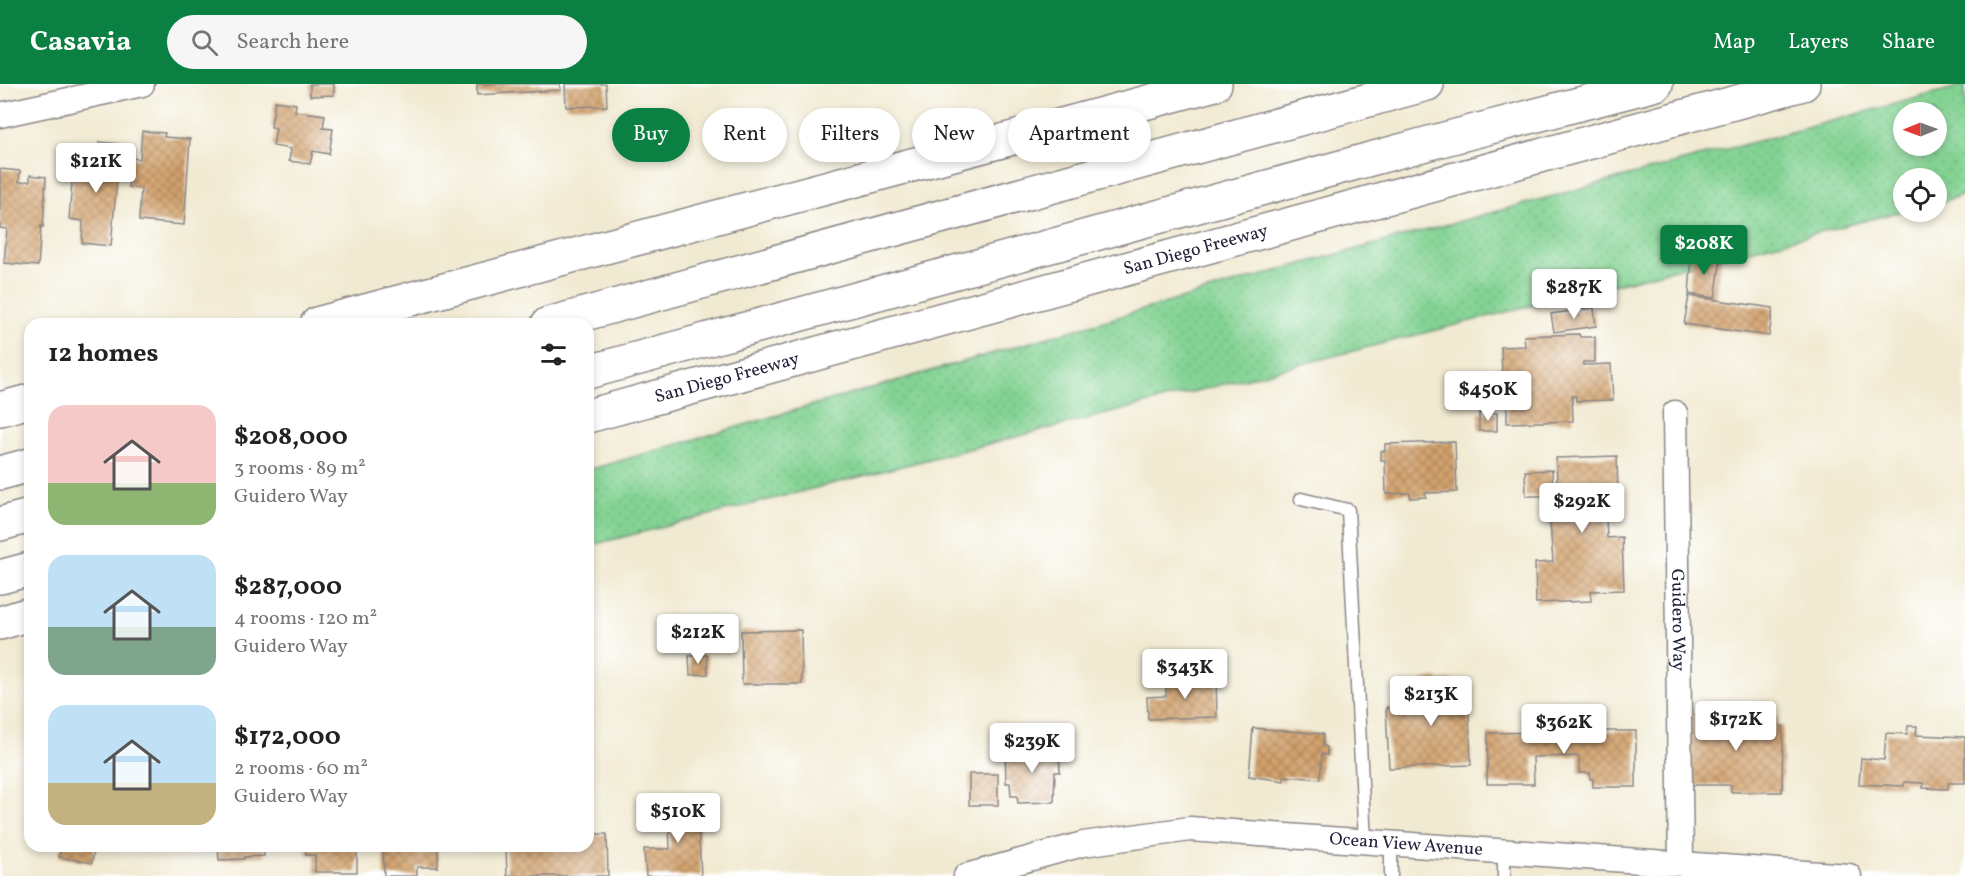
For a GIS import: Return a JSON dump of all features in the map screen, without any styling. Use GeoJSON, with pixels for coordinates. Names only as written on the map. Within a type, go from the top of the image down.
{"type":"FeatureCollection","features":[{"type":"Feature","properties":{"kind":"highway"},"geometry":{"type":"LineString","coordinates":[[339,318],[1215,84]]}},
{"type":"Feature","properties":{"kind":"highway"},"geometry":{"type":"LineString","coordinates":[[570,318],[1427,84]]}},
{"type":"Feature","properties":{"kind":"highway"},"geometry":{"type":"LineString","coordinates":[[594,370],[1444,139],[1656,84]]}},
{"type":"Feature","properties":{"kind":"highway","name":"San Diego Freeway"},"geometry":{"type":"LineString","coordinates":[[594,414],[1803,84]]}},
{"type":"Feature","properties":{"kind":"highway"},"geometry":{"type":"LineString","coordinates":[[0,409],[24,402]]}},
{"type":"Feature","properties":{"kind":"highway"},"geometry":{"type":"LineString","coordinates":[[0,473],[24,467]]}},
{"type":"Feature","properties":{"kind":"highway"},"geometry":{"type":"LineString","coordinates":[[0,524],[24,518]]}},
{"type":"Feature","properties":{"kind":"highway"},"geometry":{"type":"LineString","coordinates":[[0,577],[24,571]]}},
{"type":"Feature","properties":{"kind":"highway"},"geometry":{"type":"LineString","coordinates":[[0,622],[24,616]]}},
{"type":"Feature","properties":{"kind":"street"},"geometry":{"type":"LineString","coordinates":[[0,115],[142,84]]}},
{"type":"Feature","properties":{"kind":"street","name":"Guidero Way"},"geometry":{"type":"LineString","coordinates":[[1675,414],[1681,863]]}},
{"type":"Feature","properties":{"kind":"street","name":"Ocean View Avenue"},"geometry":{"type":"LineString","coordinates":[[966,876],[1012,870],[1083,844],[1190,829],[1849,876]]}},
{"type":"Feature","properties":{"kind":"lane"},"geometry":{"type":"LineString","coordinates":[[1301,499],[1348,510],[1365,841]]}},
{"type":"Feature","properties":{"kind":"lane"},"geometry":{"type":"LineString","coordinates":[[1390,876],[1391,843]]}},
{"type":"Feature","properties":{"kind":"lane"},"geometry":{"type":"LineString","coordinates":[[1504,850],[1504,876]]}},
{"type":"Feature","properties":{"kind":"green space"},"geometry":{"type":"Polygon","coordinates":[[[1965,85],[1965,195],[1947,200],[1947,168],[1893,168],[1893,214],[594,544],[594,468],[1301,264],[1893,104],[1893,156],[1947,156],[1947,102],[1902,102],[1965,85]]]}},
{"type":"Feature","properties":{"kind":"building"},"geometry":{"type":"Polygon","coordinates":[[[310,84],[334,84],[334,95],[310,96],[310,84]]]}},
{"type":"Feature","properties":{"kind":"building"},"geometry":{"type":"Polygon","coordinates":[[[477,84],[560,84],[561,90],[477,95],[477,84]]]}},
{"type":"Feature","properties":{"kind":"building"},"geometry":{"type":"Polygon","coordinates":[[[565,84],[606,84],[607,106],[566,107],[565,84]]]}},
{"type":"Feature","properties":{"kind":"building"},"geometry":{"type":"Polygon","coordinates":[[[275,101],[296,104],[295,111],[325,115],[323,128],[333,129],[329,154],[313,151],[310,164],[289,161],[291,149],[273,146],[276,128],[271,127],[275,101]]]}},
{"type":"Feature","properties":{"kind":"building"},"geometry":{"type":"Polygon","coordinates":[[[142,131],[165,133],[164,137],[190,139],[184,225],[139,221],[141,188],[128,187],[131,158],[140,159],[142,131]]]}},
{"type":"Feature","properties":{"kind":"building"},"geometry":{"type":"Polygon","coordinates":[[[99,142],[120,144],[111,246],[82,243],[83,221],[69,219],[74,158],[98,160],[99,142]]]}},
{"type":"Feature","properties":{"kind":"building"},"geometry":{"type":"Polygon","coordinates":[[[0,169],[20,171],[19,182],[30,181],[30,175],[46,177],[38,266],[4,263],[7,229],[0,228],[0,169]]]}},
{"type":"Feature","properties":{"kind":"building"},"geometry":{"type":"Polygon","coordinates":[[[1692,255],[1721,259],[1715,298],[1689,294],[1692,255]]]}},
{"type":"Feature","properties":{"kind":"building"},"geometry":{"type":"Polygon","coordinates":[[[1689,296],[1773,308],[1769,336],[1684,324],[1689,296]]]}},
{"type":"Feature","properties":{"kind":"building"},"geometry":{"type":"Polygon","coordinates":[[[1594,308],[1596,326],[1554,332],[1551,314],[1594,308]]]}},
{"type":"Feature","properties":{"kind":"building"},"geometry":{"type":"Polygon","coordinates":[[[1579,334],[1580,337],[1595,337],[1595,362],[1583,362],[1583,365],[1611,364],[1613,400],[1576,401],[1576,396],[1572,396],[1573,421],[1507,423],[1507,403],[1503,403],[1501,347],[1525,346],[1524,336],[1579,334]]]}},
{"type":"Feature","properties":{"kind":"building"},"geometry":{"type":"Polygon","coordinates":[[[1479,413],[1497,413],[1497,431],[1479,431],[1479,413]]]}},
{"type":"Feature","properties":{"kind":"building"},"geometry":{"type":"Polygon","coordinates":[[[1455,442],[1457,492],[1425,493],[1426,497],[1410,498],[1410,493],[1386,494],[1385,460],[1381,460],[1381,451],[1385,451],[1385,444],[1455,442]]]}},
{"type":"Feature","properties":{"kind":"building"},"geometry":{"type":"Polygon","coordinates":[[[1617,456],[1618,498],[1605,499],[1607,538],[1622,537],[1624,590],[1591,591],[1591,601],[1536,603],[1535,563],[1553,562],[1550,522],[1559,522],[1556,458],[1617,456]]]}},
{"type":"Feature","properties":{"kind":"building"},"geometry":{"type":"Polygon","coordinates":[[[1552,470],[1553,496],[1526,496],[1525,471],[1552,470]]]}},
{"type":"Feature","properties":{"kind":"building"},"geometry":{"type":"Polygon","coordinates":[[[801,630],[802,684],[742,684],[741,631],[801,630]]]}},
{"type":"Feature","properties":{"kind":"building"},"geometry":{"type":"Polygon","coordinates":[[[707,655],[708,674],[690,675],[689,656],[707,655]]]}},
{"type":"Feature","properties":{"kind":"building"},"geometry":{"type":"Polygon","coordinates":[[[1216,678],[1217,717],[1148,719],[1147,697],[1166,696],[1166,680],[1216,678]]]}},
{"type":"Feature","properties":{"kind":"building"},"geometry":{"type":"Polygon","coordinates":[[[1439,678],[1439,681],[1453,680],[1454,689],[1468,688],[1471,765],[1389,768],[1386,708],[1410,707],[1409,685],[1419,685],[1419,682],[1426,681],[1426,679],[1439,678]]]}},
{"type":"Feature","properties":{"kind":"building"},"geometry":{"type":"Polygon","coordinates":[[[1688,715],[1777,715],[1778,726],[1783,726],[1782,792],[1731,792],[1731,785],[1687,785],[1688,715]]]}},
{"type":"Feature","properties":{"kind":"building"},"geometry":{"type":"Polygon","coordinates":[[[1547,724],[1567,724],[1567,731],[1636,731],[1636,787],[1593,787],[1590,773],[1579,773],[1579,756],[1533,757],[1534,784],[1487,784],[1488,733],[1547,732],[1547,724]]]}},
{"type":"Feature","properties":{"kind":"building"},"geometry":{"type":"Polygon","coordinates":[[[1908,726],[1917,726],[1916,735],[1965,737],[1965,783],[1948,783],[1948,789],[1923,788],[1923,783],[1904,782],[1904,786],[1859,784],[1861,758],[1884,760],[1886,733],[1907,734],[1908,726]]]}},
{"type":"Feature","properties":{"kind":"building"},"geometry":{"type":"Polygon","coordinates":[[[1253,728],[1323,734],[1323,746],[1327,747],[1327,755],[1322,754],[1320,779],[1284,776],[1284,781],[1249,776],[1253,728]]]}},
{"type":"Feature","properties":{"kind":"building"},"geometry":{"type":"Polygon","coordinates":[[[1059,748],[1060,772],[1055,772],[1054,802],[1018,803],[1017,796],[1011,796],[1010,783],[1006,783],[1005,749],[1059,748]]]}},
{"type":"Feature","properties":{"kind":"building"},"geometry":{"type":"Polygon","coordinates":[[[969,774],[998,774],[998,805],[969,805],[969,774]]]}},
{"type":"Feature","properties":{"kind":"building"},"geometry":{"type":"Polygon","coordinates":[[[697,800],[701,876],[646,876],[644,849],[670,849],[668,801],[697,800]]]}},
{"type":"Feature","properties":{"kind":"building"},"geometry":{"type":"Polygon","coordinates":[[[594,834],[607,834],[608,876],[507,876],[506,852],[594,852],[594,834]]]}},
{"type":"Feature","properties":{"kind":"building"},"geometry":{"type":"Polygon","coordinates":[[[60,852],[94,852],[92,863],[59,857],[60,852]]]}},
{"type":"Feature","properties":{"kind":"building"},"geometry":{"type":"Polygon","coordinates":[[[218,852],[264,852],[264,856],[219,860],[218,852]]]}},
{"type":"Feature","properties":{"kind":"building"},"geometry":{"type":"Polygon","coordinates":[[[306,852],[357,852],[357,872],[315,872],[315,855],[306,855],[306,852]]]}},
{"type":"Feature","properties":{"kind":"building"},"geometry":{"type":"Polygon","coordinates":[[[383,852],[438,852],[438,867],[417,867],[417,876],[384,876],[383,852]]]}}]}
